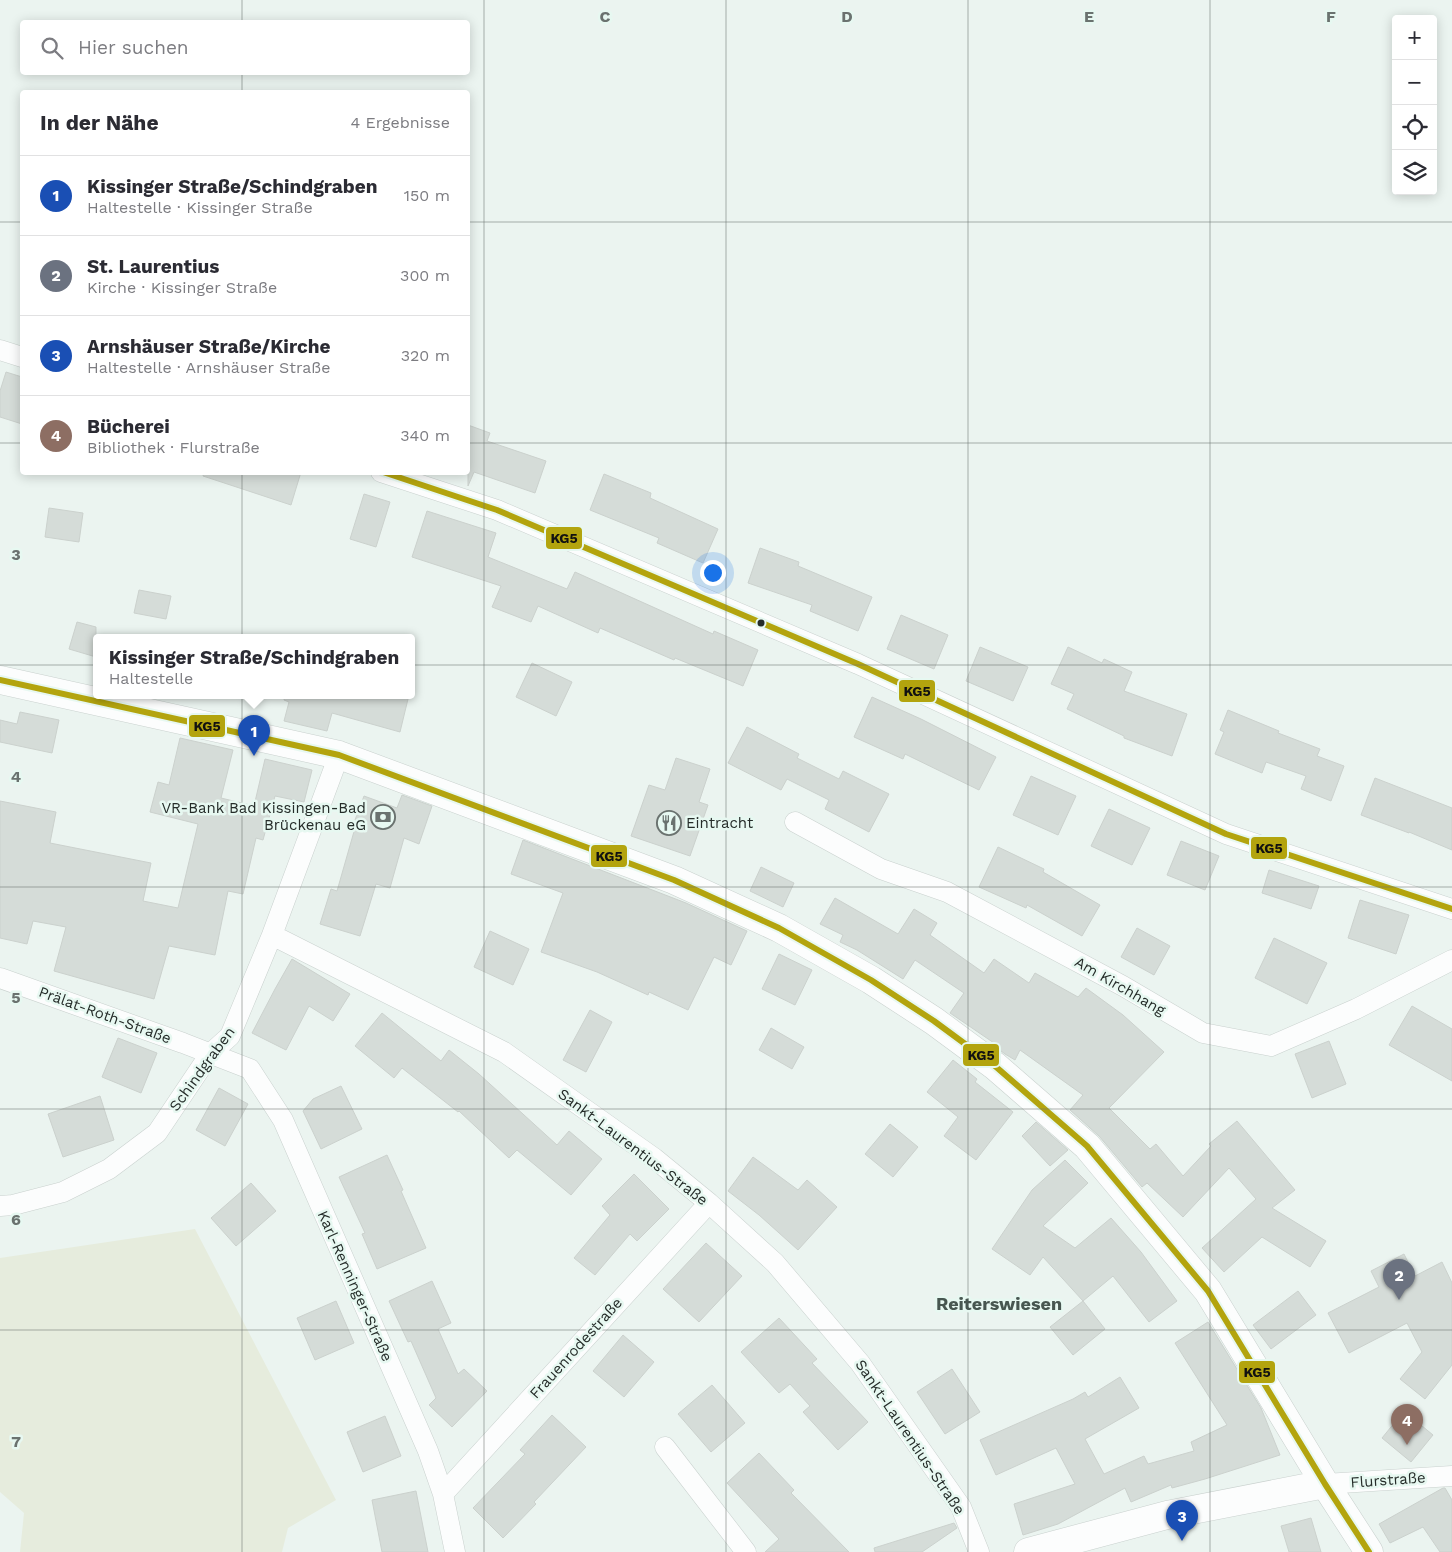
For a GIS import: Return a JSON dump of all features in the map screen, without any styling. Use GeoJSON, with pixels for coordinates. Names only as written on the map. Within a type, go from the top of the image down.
{"type":"FeatureCollection","features":[{"type":"Feature","properties":{"kind":"street"},"geometry":{"type":"LineString","coordinates":[[0,350],[20,356]]}},
{"type":"Feature","properties":{"kind":"street"},"geometry":{"type":"LineString","coordinates":[[390,475],[497,510],[858,664],[1226,834],[1452,909]]}},
{"type":"Feature","properties":{"kind":"street"},"geometry":{"type":"LineString","coordinates":[[0,680],[339,755],[674,880],[780,928],[871,980],[934,1021],[995,1066],[1087,1146],[1208,1291],[1325,1484],[1369,1552]]}},
{"type":"Feature","properties":{"kind":"street","name":"Schindgraben"},"geometry":{"type":"LineString","coordinates":[[0,1206],[13,1205],[63,1192],[109,1169],[157,1133],[210,1054],[230,1036],[272,936],[339,755]]}},
{"type":"Feature","properties":{"kind":"street","name":"Am Kirchhang"},"geometry":{"type":"LineString","coordinates":[[795,822],[881,869],[947,892],[1123,986],[1203,1034],[1271,1046],[1356,1009],[1452,960]]}},
{"type":"Feature","properties":{"kind":"street","name":"Sankt-Laurentius-Straße"},"geometry":{"type":"LineString","coordinates":[[272,936],[504,1052],[654,1158],[709,1203],[775,1263],[860,1363],[961,1507],[979,1552]]}},
{"type":"Feature","properties":{"kind":"street","name":"Prälat-Roth-Straße"},"geometry":{"type":"LineString","coordinates":[[0,978],[210,1054]]}},
{"type":"Feature","properties":{"kind":"street","name":"Karl-Renninger-Straße"},"geometry":{"type":"LineString","coordinates":[[210,1054],[250,1069],[283,1120],[428,1451],[443,1494],[455,1552]]}},
{"type":"Feature","properties":{"kind":"street","name":"Frauenrodestraße"},"geometry":{"type":"LineString","coordinates":[[443,1494],[709,1203]]}},
{"type":"Feature","properties":{"kind":"street"},"geometry":{"type":"LineString","coordinates":[[665,1447],[746,1552]]}},
{"type":"Feature","properties":{"kind":"street","name":"Flurstraße"},"geometry":{"type":"LineString","coordinates":[[1325,1484],[1452,1476]]}},
{"type":"Feature","properties":{"kind":"street"},"geometry":{"type":"LineString","coordinates":[[1028,1552],[1167,1515],[1325,1484]]}},
{"type":"Feature","properties":{"kind":"green space"},"geometry":{"type":"Polygon","coordinates":[[[195,1229],[336,1500],[288,1528],[282,1552],[20,1552],[24,1513],[0,1492],[0,1258],[195,1229]]]}},
{"type":"Feature","properties":{"kind":"building"},"geometry":{"type":"Polygon","coordinates":[[[6,372],[20,376],[20,423],[0,417],[0,391],[6,372]]]}},
{"type":"Feature","properties":{"kind":"building"},"geometry":{"type":"Polygon","coordinates":[[[470,426],[490,433],[487,441],[546,461],[535,493],[474,472],[468,486],[468,475],[470,475],[470,426]]]}},
{"type":"Feature","properties":{"kind":"building"},"geometry":{"type":"Polygon","coordinates":[[[604,474],[651,493],[650,498],[718,529],[703,563],[657,543],[659,538],[590,510],[604,474]]]}},
{"type":"Feature","properties":{"kind":"building"},"geometry":{"type":"Polygon","coordinates":[[[203,475],[300,475],[291,505],[203,475]]]}},
{"type":"Feature","properties":{"kind":"building"},"geometry":{"type":"Polygon","coordinates":[[[364,494],[390,502],[376,547],[350,539],[364,494]]]}},
{"type":"Feature","properties":{"kind":"building"},"geometry":{"type":"Polygon","coordinates":[[[49,508],[83,513],[79,542],[45,537],[49,508]]]}},
{"type":"Feature","properties":{"kind":"building"},"geometry":{"type":"Polygon","coordinates":[[[427,511],[496,533],[488,557],[567,589],[575,572],[713,634],[714,631],[758,650],[743,686],[675,658],[674,660],[600,628],[598,633],[538,606],[531,622],[492,607],[501,586],[412,557],[427,511]]]}},
{"type":"Feature","properties":{"kind":"building"},"geometry":{"type":"Polygon","coordinates":[[[760,548],[799,562],[798,566],[872,597],[858,631],[810,611],[812,605],[748,583],[760,548]]]}},
{"type":"Feature","properties":{"kind":"building"},"geometry":{"type":"Polygon","coordinates":[[[139,590],[171,596],[166,619],[134,613],[139,590]]]}},
{"type":"Feature","properties":{"kind":"building"},"geometry":{"type":"Polygon","coordinates":[[[901,615],[948,635],[934,669],[887,649],[901,615]]]}},
{"type":"Feature","properties":{"kind":"building"},"geometry":{"type":"Polygon","coordinates":[[[77,622],[96,627],[96,634],[93,634],[93,656],[69,649],[77,622]]]}},
{"type":"Feature","properties":{"kind":"building"},"geometry":{"type":"Polygon","coordinates":[[[980,647],[1028,667],[1013,701],[966,681],[980,647]]]}},
{"type":"Feature","properties":{"kind":"building"},"geometry":{"type":"Polygon","coordinates":[[[1068,647],[1102,663],[1104,659],[1132,672],[1124,691],[1187,714],[1172,756],[1124,738],[1124,736],[1067,709],[1074,694],[1051,684],[1068,647]]]}},
{"type":"Feature","properties":{"kind":"building"},"geometry":{"type":"Polygon","coordinates":[[[532,663],[572,682],[556,716],[516,697],[532,663]]]}},
{"type":"Feature","properties":{"kind":"building"},"geometry":{"type":"Polygon","coordinates":[[[872,697],[921,719],[996,757],[979,790],[905,754],[903,759],[854,737],[872,697]]]}},
{"type":"Feature","properties":{"kind":"building"},"geometry":{"type":"Polygon","coordinates":[[[408,699],[400,732],[332,713],[327,731],[284,721],[289,702],[284,700],[408,699]]]}},
{"type":"Feature","properties":{"kind":"building"},"geometry":{"type":"Polygon","coordinates":[[[1228,710],[1279,731],[1278,733],[1320,749],[1317,756],[1344,766],[1331,801],[1301,789],[1306,776],[1266,762],[1262,773],[1215,754],[1224,732],[1220,730],[1228,710]]]}},
{"type":"Feature","properties":{"kind":"building"},"geometry":{"type":"Polygon","coordinates":[[[20,712],[59,720],[52,753],[0,742],[0,720],[17,724],[20,712]]]}},
{"type":"Feature","properties":{"kind":"building"},"geometry":{"type":"Polygon","coordinates":[[[747,727],[799,754],[797,758],[839,779],[843,771],[889,794],[869,832],[825,809],[829,800],[787,779],[781,790],[728,763],[747,727]]]}},
{"type":"Feature","properties":{"kind":"building"},"geometry":{"type":"Polygon","coordinates":[[[180,738],[233,750],[221,798],[254,806],[265,759],[312,770],[304,802],[275,796],[263,840],[256,838],[243,894],[228,891],[215,955],[169,946],[154,999],[54,971],[66,927],[33,921],[27,944],[0,938],[0,801],[56,812],[50,843],[151,863],[143,901],[178,908],[198,824],[150,812],[158,782],[169,785],[180,738]]]}},
{"type":"Feature","properties":{"kind":"building"},"geometry":{"type":"Polygon","coordinates":[[[676,758],[710,769],[699,802],[708,805],[690,856],[631,836],[649,785],[665,790],[676,758]]]}},
{"type":"Feature","properties":{"kind":"building"},"geometry":{"type":"Polygon","coordinates":[[[1031,776],[1076,796],[1058,835],[1013,815],[1031,776]]]}},
{"type":"Feature","properties":{"kind":"building"},"geometry":{"type":"Polygon","coordinates":[[[1375,778],[1452,808],[1452,850],[1361,815],[1375,778]]]}},
{"type":"Feature","properties":{"kind":"building"},"geometry":{"type":"Polygon","coordinates":[[[402,795],[432,806],[419,844],[404,838],[390,888],[376,884],[360,936],[320,924],[331,889],[337,891],[357,821],[355,820],[364,796],[397,808],[402,795]]]}},
{"type":"Feature","properties":{"kind":"building"},"geometry":{"type":"Polygon","coordinates":[[[1109,809],[1150,828],[1132,865],[1091,846],[1109,809]]]}},
{"type":"Feature","properties":{"kind":"building"},"geometry":{"type":"Polygon","coordinates":[[[523,840],[686,903],[747,931],[731,965],[714,957],[688,1010],[649,992],[648,995],[597,972],[541,952],[563,893],[511,874],[523,840]]]}},
{"type":"Feature","properties":{"kind":"building"},"geometry":{"type":"Polygon","coordinates":[[[1181,841],[1219,856],[1205,890],[1167,875],[1181,841]]]}},
{"type":"Feature","properties":{"kind":"building"},"geometry":{"type":"Polygon","coordinates":[[[998,847],[1044,869],[1043,872],[1100,905],[1082,936],[1027,905],[1026,908],[979,887],[998,847]]]}},
{"type":"Feature","properties":{"kind":"building"},"geometry":{"type":"Polygon","coordinates":[[[761,867],[794,883],[783,907],[750,891],[761,867]]]}},
{"type":"Feature","properties":{"kind":"building"},"geometry":{"type":"Polygon","coordinates":[[[1269,870],[1319,886],[1311,909],[1262,893],[1269,870]]]}},
{"type":"Feature","properties":{"kind":"building"},"geometry":{"type":"Polygon","coordinates":[[[835,898],[898,934],[914,909],[937,923],[930,935],[984,973],[994,959],[1029,983],[1035,973],[1078,997],[1086,988],[1123,1015],[1164,1052],[1109,1108],[1150,1149],[1156,1144],[1183,1176],[1211,1146],[1209,1144],[1237,1121],[1295,1190],[1272,1208],[1326,1241],[1310,1267],[1262,1237],[1224,1272],[1202,1248],[1256,1199],[1229,1168],[1183,1217],[1147,1183],[1142,1187],[1099,1136],[1070,1110],[1083,1095],[1020,1050],[1015,1060],[1005,1054],[993,1045],[994,1043],[950,1013],[964,993],[915,960],[903,979],[857,950],[840,942],[843,935],[820,924],[835,898]]]}},
{"type":"Feature","properties":{"kind":"building"},"geometry":{"type":"Polygon","coordinates":[[[1360,900],[1409,915],[1396,954],[1348,938],[1360,900]]]}},
{"type":"Feature","properties":{"kind":"building"},"geometry":{"type":"Polygon","coordinates":[[[1137,928],[1170,946],[1154,975],[1121,957],[1137,928]]]}},
{"type":"Feature","properties":{"kind":"building"},"geometry":{"type":"Polygon","coordinates":[[[490,931],[529,949],[513,985],[474,967],[490,931]]]}},
{"type":"Feature","properties":{"kind":"building"},"geometry":{"type":"Polygon","coordinates":[[[1274,938],[1327,963],[1307,1004],[1255,978],[1274,938]]]}},
{"type":"Feature","properties":{"kind":"building"},"geometry":{"type":"Polygon","coordinates":[[[779,954],[812,970],[795,1005],[762,989],[779,954]]]}},
{"type":"Feature","properties":{"kind":"building"},"geometry":{"type":"Polygon","coordinates":[[[292,959],[350,994],[333,1021],[309,1006],[286,1050],[252,1033],[292,959]]]}},
{"type":"Feature","properties":{"kind":"building"},"geometry":{"type":"Polygon","coordinates":[[[1412,1006],[1452,1029],[1452,1081],[1389,1045],[1412,1006]]]}},
{"type":"Feature","properties":{"kind":"building"},"geometry":{"type":"Polygon","coordinates":[[[590,1010],[612,1022],[586,1072],[563,1060],[590,1010]]]}},
{"type":"Feature","properties":{"kind":"building"},"geometry":{"type":"Polygon","coordinates":[[[382,1013],[441,1061],[449,1050],[479,1074],[557,1145],[569,1131],[602,1159],[571,1195],[517,1150],[509,1158],[459,1111],[402,1068],[394,1078],[355,1046],[382,1013]]]}},
{"type":"Feature","properties":{"kind":"building"},"geometry":{"type":"Polygon","coordinates":[[[771,1028],[804,1047],[792,1069],[759,1050],[771,1028]]]}},
{"type":"Feature","properties":{"kind":"building"},"geometry":{"type":"Polygon","coordinates":[[[118,1038],[157,1053],[141,1093],[102,1077],[118,1038]]]}},
{"type":"Feature","properties":{"kind":"building"},"geometry":{"type":"Polygon","coordinates":[[[1329,1041],[1346,1084],[1312,1098],[1295,1054],[1329,1041]]]}},
{"type":"Feature","properties":{"kind":"building"},"geometry":{"type":"Polygon","coordinates":[[[953,1060],[977,1079],[975,1082],[1013,1112],[976,1160],[944,1136],[958,1117],[927,1092],[953,1060]]]}},
{"type":"Feature","properties":{"kind":"building"},"geometry":{"type":"Polygon","coordinates":[[[341,1086],[362,1129],[321,1149],[303,1111],[313,1099],[341,1086]]]}},
{"type":"Feature","properties":{"kind":"building"},"geometry":{"type":"Polygon","coordinates":[[[219,1088],[248,1104],[225,1146],[196,1130],[219,1088]]]}},
{"type":"Feature","properties":{"kind":"building"},"geometry":{"type":"Polygon","coordinates":[[[100,1096],[114,1140],[63,1157],[48,1114],[100,1096]]]}},
{"type":"Feature","properties":{"kind":"building"},"geometry":{"type":"Polygon","coordinates":[[[1036,1122],[1068,1150],[1050,1166],[1022,1136],[1036,1122]]]}},
{"type":"Feature","properties":{"kind":"building"},"geometry":{"type":"Polygon","coordinates":[[[890,1124],[918,1147],[893,1177],[865,1154],[890,1124]]]}},
{"type":"Feature","properties":{"kind":"building"},"geometry":{"type":"Polygon","coordinates":[[[387,1155],[426,1248],[377,1269],[362,1234],[365,1233],[339,1177],[387,1155]]]}},
{"type":"Feature","properties":{"kind":"building"},"geometry":{"type":"Polygon","coordinates":[[[753,1157],[798,1190],[807,1180],[837,1207],[798,1250],[759,1215],[728,1191],[753,1157]]]}},
{"type":"Feature","properties":{"kind":"building"},"geometry":{"type":"Polygon","coordinates":[[[1065,1160],[1088,1183],[1043,1226],[1075,1248],[1111,1218],[1141,1252],[1177,1301],[1149,1322],[1113,1276],[1083,1301],[1043,1257],[1030,1275],[992,1249],[1032,1190],[1065,1160]]]}},
{"type":"Feature","properties":{"kind":"building"},"geometry":{"type":"Polygon","coordinates":[[[634,1174],[669,1209],[637,1241],[630,1234],[595,1275],[574,1258],[610,1215],[602,1206],[634,1174]]]}},
{"type":"Feature","properties":{"kind":"building"},"geometry":{"type":"Polygon","coordinates":[[[251,1183],[276,1211],[236,1246],[211,1218],[251,1183]]]}},
{"type":"Feature","properties":{"kind":"building"},"geometry":{"type":"Polygon","coordinates":[[[706,1243],[742,1276],[699,1322],[663,1289],[706,1243]]]}},
{"type":"Feature","properties":{"kind":"building"},"geometry":{"type":"Polygon","coordinates":[[[1404,1254],[1415,1276],[1442,1262],[1452,1283],[1452,1365],[1425,1399],[1400,1379],[1422,1352],[1407,1323],[1349,1353],[1328,1313],[1379,1287],[1371,1271],[1404,1254]]]}},
{"type":"Feature","properties":{"kind":"building"},"geometry":{"type":"Polygon","coordinates":[[[432,1281],[451,1323],[438,1329],[458,1374],[464,1369],[487,1391],[452,1427],[429,1405],[436,1398],[411,1341],[408,1342],[389,1301],[432,1281]]]}},
{"type":"Feature","properties":{"kind":"building"},"geometry":{"type":"Polygon","coordinates":[[[1298,1291],[1316,1315],[1271,1349],[1253,1325],[1298,1291]]]}},
{"type":"Feature","properties":{"kind":"building"},"geometry":{"type":"Polygon","coordinates":[[[336,1301],[354,1343],[315,1360],[297,1318],[336,1301]]]}},
{"type":"Feature","properties":{"kind":"building"},"geometry":{"type":"Polygon","coordinates":[[[1083,1301],[1105,1329],[1073,1355],[1050,1327],[1083,1301]]]}},
{"type":"Feature","properties":{"kind":"building"},"geometry":{"type":"Polygon","coordinates":[[[779,1318],[817,1359],[812,1363],[868,1422],[838,1450],[803,1412],[810,1406],[790,1384],[779,1393],[741,1352],[779,1318]]]}},
{"type":"Feature","properties":{"kind":"building"},"geometry":{"type":"Polygon","coordinates":[[[1208,1322],[1261,1408],[1280,1455],[1205,1479],[1172,1488],[1171,1485],[1131,1502],[1125,1488],[1058,1524],[1023,1535],[1014,1504],[1075,1484],[1056,1448],[996,1475],[980,1440],[1085,1392],[1088,1397],[1120,1377],[1139,1408],[1085,1439],[1104,1474],[1144,1456],[1148,1464],[1194,1451],[1191,1442],[1227,1425],[1175,1343],[1208,1322]]]}},
{"type":"Feature","properties":{"kind":"building"},"geometry":{"type":"Polygon","coordinates":[[[623,1335],[654,1362],[624,1397],[593,1371],[623,1335]]]}},
{"type":"Feature","properties":{"kind":"building"},"geometry":{"type":"Polygon","coordinates":[[[952,1369],[980,1412],[945,1434],[917,1392],[952,1369]]]}},
{"type":"Feature","properties":{"kind":"building"},"geometry":{"type":"Polygon","coordinates":[[[712,1385],[745,1423],[711,1452],[678,1414],[712,1385]]]}},
{"type":"Feature","properties":{"kind":"building"},"geometry":{"type":"Polygon","coordinates":[[[1404,1411],[1433,1435],[1411,1462],[1382,1438],[1404,1411]]]}},
{"type":"Feature","properties":{"kind":"building"},"geometry":{"type":"Polygon","coordinates":[[[552,1415],[586,1447],[503,1538],[473,1508],[525,1454],[520,1450],[552,1415]]]}},
{"type":"Feature","properties":{"kind":"building"},"geometry":{"type":"Polygon","coordinates":[[[385,1416],[401,1456],[363,1472],[347,1432],[385,1416]]]}},
{"type":"Feature","properties":{"kind":"building"},"geometry":{"type":"Polygon","coordinates":[[[759,1453],[794,1490],[791,1493],[849,1552],[765,1552],[779,1539],[727,1483],[759,1453]]]}},
{"type":"Feature","properties":{"kind":"building"},"geometry":{"type":"Polygon","coordinates":[[[1445,1488],[1452,1500],[1452,1552],[1440,1552],[1423,1527],[1390,1543],[1379,1524],[1445,1488]]]}},
{"type":"Feature","properties":{"kind":"building"},"geometry":{"type":"Polygon","coordinates":[[[416,1491],[428,1552],[382,1552],[372,1500],[416,1491]]]}},
{"type":"Feature","properties":{"kind":"building"},"geometry":{"type":"Polygon","coordinates":[[[1311,1518],[1321,1552],[1289,1552],[1281,1526],[1311,1518]]]}},
{"type":"Feature","properties":{"kind":"building"},"geometry":{"type":"Polygon","coordinates":[[[954,1523],[957,1528],[922,1552],[875,1552],[874,1548],[954,1523]]]}},
{"type":"Feature","properties":{"kind":"transit line","name":"KG5"},"geometry":{"type":"LineString","coordinates":[[392,475],[497,510],[858,664],[1226,834],[1452,909]]}},
{"type":"Feature","properties":{"kind":"transit line","name":"KG5"},"geometry":{"type":"LineString","coordinates":[[0,680],[339,755],[674,880],[779,928],[871,980],[934,1021],[995,1066],[1087,1146],[1208,1291],[1325,1484],[1369,1552]]}},
{"type":"Feature","properties":{"kind":"place","name":"Kissinger Straße/Schindgraben"},"geometry":{"type":"Point","coordinates":[254,756]}},
{"type":"Feature","properties":{"kind":"place","name":"VR-Bank Bad Kissingen-Bad Brückenau eG"},"geometry":{"type":"Point","coordinates":[383,817]}},
{"type":"Feature","properties":{"kind":"place","name":"Eintracht"},"geometry":{"type":"Point","coordinates":[669,823]}},
{"type":"Feature","properties":{"kind":"place","name":"St. Laurentius"},"geometry":{"type":"Point","coordinates":[1399,1300]}},
{"type":"Feature","properties":{"kind":"place","name":"Bücherei"},"geometry":{"type":"Point","coordinates":[1407,1445]}},
{"type":"Feature","properties":{"kind":"place","name":"Arnshäuser Straße/Kirche"},"geometry":{"type":"Point","coordinates":[1182,1541]}},
{"type":"Feature","properties":{"kind":"district","name":"Reiterswiesen"},"geometry":{"type":"Point","coordinates":[999,1304]}}]}
